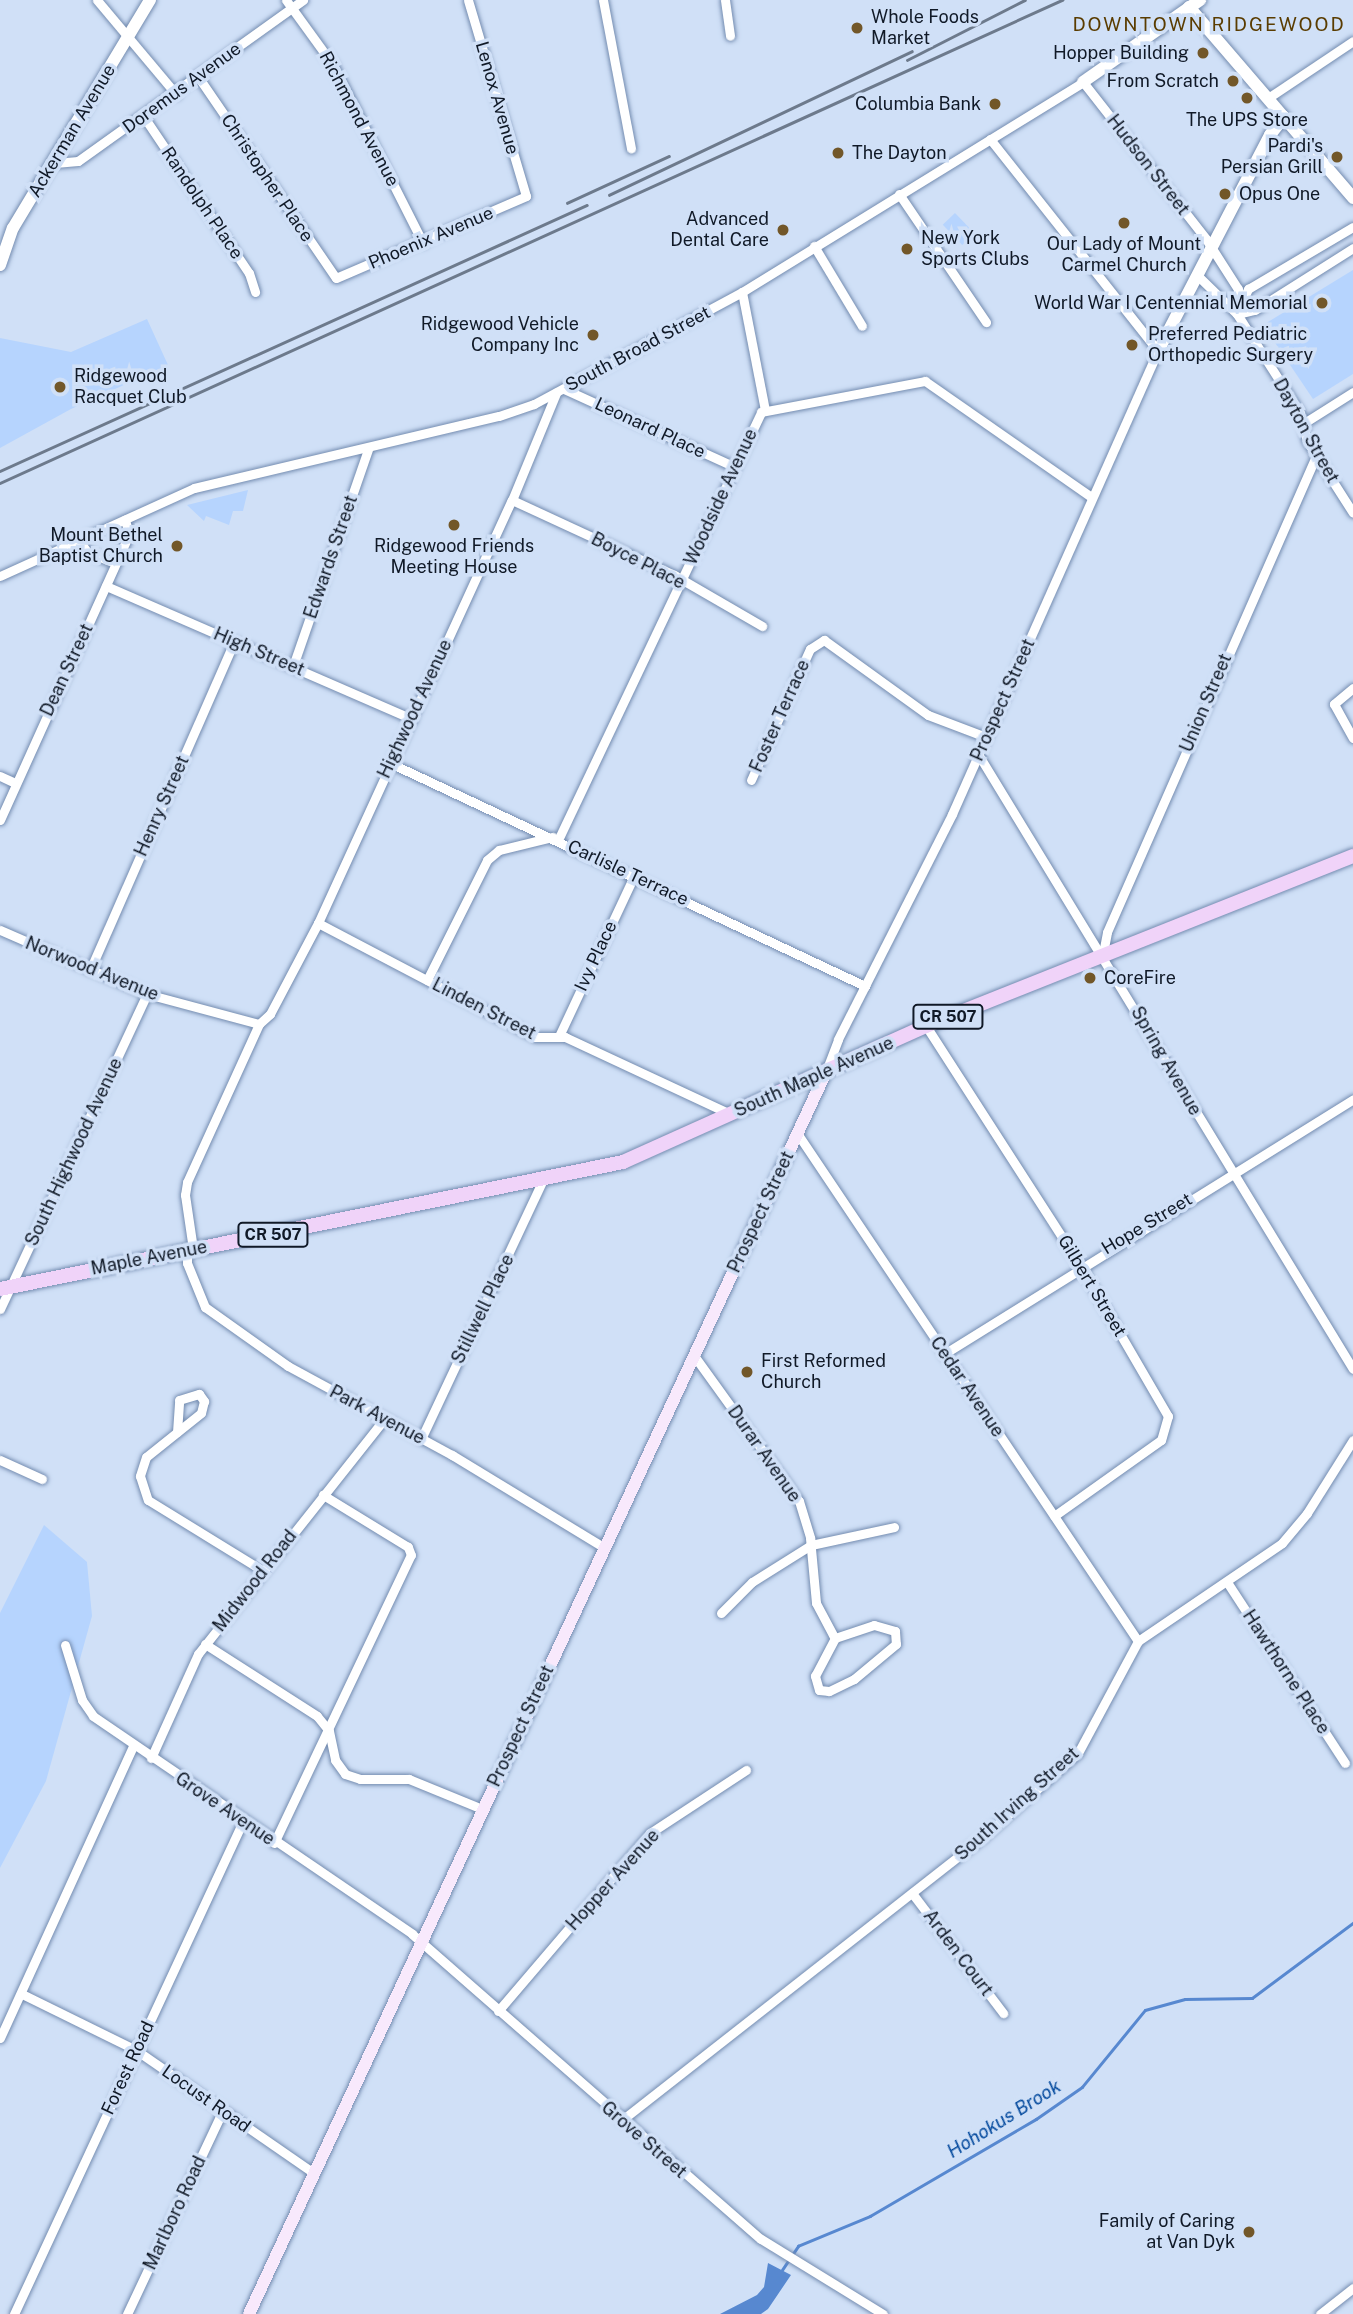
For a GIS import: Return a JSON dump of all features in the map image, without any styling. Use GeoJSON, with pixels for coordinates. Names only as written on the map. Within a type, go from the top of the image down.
{"type":"FeatureCollection","features":[{"type":"Feature","properties":{"kind":"main road","name":"South Maple Avenue"},"geometry":{"type":"LineString","coordinates":[[544,1178],[623,1162],[825,1074],[926,1026],[1103,953],[1353,856]]}},
{"type":"Feature","properties":{"kind":"main road","name":"Prospect Street"},"geometry":{"type":"LineString","coordinates":[[249,2314],[312,2172],[423,1943],[482,1808],[825,1074]]}},
{"type":"Feature","properties":{"kind":"main road","name":"Maple Avenue"},"geometry":{"type":"LineString","coordinates":[[5,1287],[544,1178]]}},
{"type":"Feature","properties":{"kind":"street"},"geometry":{"type":"LineString","coordinates":[[97,0],[176,94]]}},
{"type":"Feature","properties":{"kind":"street","name":"Ackerman Avenue"},"geometry":{"type":"LineString","coordinates":[[0,263],[13,228],[55,163],[150,0]]}},
{"type":"Feature","properties":{"kind":"street","name":"Doremus Avenue"},"geometry":{"type":"LineString","coordinates":[[55,163],[78,161],[199,78],[289,4],[303,0]]}},
{"type":"Feature","properties":{"kind":"street","name":"Lenox Avenue"},"geometry":{"type":"LineString","coordinates":[[468,0],[526,196]]}},
{"type":"Feature","properties":{"kind":"street"},"geometry":{"type":"LineString","coordinates":[[603,0],[631,148]]}},
{"type":"Feature","properties":{"kind":"street"},"geometry":{"type":"LineString","coordinates":[[725,0],[730,36]]}},
{"type":"Feature","properties":{"kind":"street","name":"Richmond Avenue"},"geometry":{"type":"LineString","coordinates":[[289,4],[333,65],[423,243]]}},
{"type":"Feature","properties":{"kind":"street"},"geometry":{"type":"LineString","coordinates":[[1194,4],[1268,98],[1353,198]]}},
{"type":"Feature","properties":{"kind":"street","name":"South Broad Street"},"geometry":{"type":"LineString","coordinates":[[0,576],[194,488],[499,416],[560,391],[742,292],[1083,82],[1194,4]]}},
{"type":"Feature","properties":{"kind":"street"},"geometry":{"type":"LineString","coordinates":[[1268,98],[1353,41]]}},
{"type":"Feature","properties":{"kind":"street","name":"Christopher Place"},"geometry":{"type":"LineString","coordinates":[[199,78],[336,278]]}},
{"type":"Feature","properties":{"kind":"street","name":"Hudson Street"},"geometry":{"type":"LineString","coordinates":[[1083,82],[1212,250]]}},
{"type":"Feature","properties":{"kind":"street","name":"Randolph Place"},"geometry":{"type":"LineString","coordinates":[[144,117],[249,273],[255,292]]}},
{"type":"Feature","properties":{"kind":"street","name":"Prospect Street"},"geometry":{"type":"LineString","coordinates":[[825,1074],[986,737],[1157,353],[1199,277],[1270,135],[1284,117]]}},
{"type":"Feature","properties":{"kind":"street"},"geometry":{"type":"LineString","coordinates":[[990,139],[1157,353]]}},
{"type":"Feature","properties":{"kind":"street"},"geometry":{"type":"LineString","coordinates":[[899,194],[986,322]]}},
{"type":"Feature","properties":{"kind":"street","name":"Phoenix Avenue"},"geometry":{"type":"LineString","coordinates":[[336,278],[423,243],[526,196]]}},
{"type":"Feature","properties":{"kind":"street"},"geometry":{"type":"LineString","coordinates":[[1237,314],[1248,289],[1353,227]]}},
{"type":"Feature","properties":{"kind":"street"},"geometry":{"type":"LineString","coordinates":[[814,246],[862,326]]}},
{"type":"Feature","properties":{"kind":"street"},"geometry":{"type":"LineString","coordinates":[[1237,314],[1255,310],[1353,248]]}},
{"type":"Feature","properties":{"kind":"street","name":"Dayton Street"},"geometry":{"type":"LineString","coordinates":[[1212,250],[1238,289],[1237,314]]}},
{"type":"Feature","properties":{"kind":"street","name":"Dayton Street"},"geometry":{"type":"LineString","coordinates":[[1199,277],[1237,314],[1304,423],[1316,456],[1353,513]]}},
{"type":"Feature","properties":{"kind":"street"},"geometry":{"type":"LineString","coordinates":[[742,292],[765,410]]}},
{"type":"Feature","properties":{"kind":"street","name":"Woodside Avenue"},"geometry":{"type":"LineString","coordinates":[[555,839],[765,410],[925,381],[1091,497]]}},
{"type":"Feature","properties":{"kind":"street","name":"Leonard Place"},"geometry":{"type":"LineString","coordinates":[[560,391],[735,467]]}},
{"type":"Feature","properties":{"kind":"street","name":"Highwood Avenue"},"geometry":{"type":"LineString","coordinates":[[190,1249],[185,1195],[187,1182],[262,1022],[318,923],[560,391]]}},
{"type":"Feature","properties":{"kind":"street"},"geometry":{"type":"LineString","coordinates":[[1304,423],[1353,392]]}},
{"type":"Feature","properties":{"kind":"street","name":"Edwards Street"},"geometry":{"type":"LineString","coordinates":[[293,666],[368,449]]}},
{"type":"Feature","properties":{"kind":"street","name":"Union Street"},"geometry":{"type":"LineString","coordinates":[[1103,953],[1127,887],[1316,456]]}},
{"type":"Feature","properties":{"kind":"street","name":"Boyce Place"},"geometry":{"type":"LineString","coordinates":[[512,500],[681,580],[762,626]]}},
{"type":"Feature","properties":{"kind":"street","name":"Dean Street"},"geometry":{"type":"LineString","coordinates":[[0,820],[129,534],[125,520]]}},
{"type":"Feature","properties":{"kind":"street"},"geometry":{"type":"LineString","coordinates":[[79,540],[87,552],[115,563]]}},
{"type":"Feature","properties":{"kind":"street","name":"High Street"},"geometry":{"type":"LineString","coordinates":[[106,586],[412,719]]}},
{"type":"Feature","properties":{"kind":"street","name":"Henry Street"},"geometry":{"type":"LineString","coordinates":[[90,970],[234,642]]}},
{"type":"Feature","properties":{"kind":"street","name":"Foster Terrace"},"geometry":{"type":"LineString","coordinates":[[751,780],[810,649],[817,642],[830,642],[928,715],[986,737]]}},
{"type":"Feature","properties":{"kind":"street"},"geometry":{"type":"LineString","coordinates":[[1353,688],[1334,704],[1353,738]]}},
{"type":"Feature","properties":{"kind":"street","name":"Spring Avenue"},"geometry":{"type":"LineString","coordinates":[[978,754],[1103,953],[1232,1173],[1353,1369]]}},
{"type":"Feature","properties":{"kind":"street","name":"Carlisle Terrace"},"geometry":{"type":"LineString","coordinates":[[390,763],[865,986]]}},
{"type":"Feature","properties":{"kind":"street"},"geometry":{"type":"LineString","coordinates":[[0,776],[15,783]]}},
{"type":"Feature","properties":{"kind":"street"},"geometry":{"type":"LineString","coordinates":[[428,980],[487,860],[499,850],[555,839]]}},
{"type":"Feature","properties":{"kind":"street","name":"Ivy Place"},"geometry":{"type":"LineString","coordinates":[[559,1036],[634,876]]}},
{"type":"Feature","properties":{"kind":"street","name":"Linden Street"},"geometry":{"type":"LineString","coordinates":[[318,923],[535,1037],[559,1036],[730,1114]]}},
{"type":"Feature","properties":{"kind":"street","name":"Norwood Avenue"},"geometry":{"type":"LineString","coordinates":[[0,930],[148,994],[262,1022]]}},
{"type":"Feature","properties":{"kind":"street","name":"South Highwood Avenue"},"geometry":{"type":"LineString","coordinates":[[0,1309],[5,1287],[148,994]]}},
{"type":"Feature","properties":{"kind":"street","name":"Gilbert Street"},"geometry":{"type":"LineString","coordinates":[[926,1026],[1080,1265],[1166,1409],[1168,1425],[1155,1445],[1054,1516]]}},
{"type":"Feature","properties":{"kind":"street","name":"Hope Street"},"geometry":{"type":"LineString","coordinates":[[944,1354],[1080,1265],[1353,1099]]}},
{"type":"Feature","properties":{"kind":"street","name":"Cedar Avenue"},"geometry":{"type":"LineString","coordinates":[[797,1133],[1138,1640]]}},
{"type":"Feature","properties":{"kind":"street","name":"Stillwell Place"},"geometry":{"type":"LineString","coordinates":[[421,1439],[544,1178]]}},
{"type":"Feature","properties":{"kind":"street","name":"Park Avenue"},"geometry":{"type":"LineString","coordinates":[[190,1249],[187,1263],[205,1307],[288,1366],[421,1439],[605,1548]]}},
{"type":"Feature","properties":{"kind":"street","name":"Durar Avenue"},"geometry":{"type":"LineString","coordinates":[[695,1357],[799,1501],[811,1545],[816,1603],[835,1638]]}},
{"type":"Feature","properties":{"kind":"street","name":"Midwood Road"},"geometry":{"type":"LineString","coordinates":[[151,1758],[205,1644],[384,1419]]}},
{"type":"Feature","properties":{"kind":"street"},"geometry":{"type":"LineString","coordinates":[[177,1432],[152,1450],[142,1466],[141,1484],[148,1500],[262,1570]]}},
{"type":"Feature","properties":{"kind":"street","name":"South Irving Street"},"geometry":{"type":"LineString","coordinates":[[622,2120],[912,1893],[1078,1753],[1138,1640],[1269,1555],[1297,1527],[1353,1440]]}},
{"type":"Feature","properties":{"kind":"street"},"geometry":{"type":"LineString","coordinates":[[0,1460],[42,1479]]}},
{"type":"Feature","properties":{"kind":"street"},"geometry":{"type":"LineString","coordinates":[[274,1843],[330,1731],[411,1555],[408,1547],[323,1495]]}},
{"type":"Feature","properties":{"kind":"street"},"geometry":{"type":"LineString","coordinates":[[721,1613],[752,1582],[811,1545],[894,1527]]}},
{"type":"Feature","properties":{"kind":"street","name":"Hawthorne Place"},"geometry":{"type":"LineString","coordinates":[[1227,1582],[1345,1763]]}},
{"type":"Feature","properties":{"kind":"street"},"geometry":{"type":"LineString","coordinates":[[874,1625],[890,1627],[897,1636],[896,1644],[854,1679],[824,1691],[815,1686],[815,1676],[835,1638],[874,1625]]}},
{"type":"Feature","properties":{"kind":"street"},"geometry":{"type":"LineString","coordinates":[[205,1644],[317,1716],[330,1731],[335,1760],[352,1777],[409,1780],[482,1808]]}},
{"type":"Feature","properties":{"kind":"street","name":"Grove Avenue"},"geometry":{"type":"LineString","coordinates":[[65,1645],[86,1709],[151,1758],[423,1943]]}},
{"type":"Feature","properties":{"kind":"street"},"geometry":{"type":"LineString","coordinates":[[0,2038],[134,1746]]}},
{"type":"Feature","properties":{"kind":"street","name":"Hopper Avenue"},"geometry":{"type":"LineString","coordinates":[[498,2011],[650,1833],[746,1770]]}},
{"type":"Feature","properties":{"kind":"street","name":"Forest Road"},"geometry":{"type":"LineString","coordinates":[[14,2314],[243,1821]]}},
{"type":"Feature","properties":{"kind":"street","name":"Arden Court"},"geometry":{"type":"LineString","coordinates":[[912,1893],[1003,2013]]}},
{"type":"Feature","properties":{"kind":"street","name":"Grove Street"},"geometry":{"type":"LineString","coordinates":[[423,1943],[622,2120],[778,2249],[883,2314]]}},
{"type":"Feature","properties":{"kind":"street","name":"Locust Road"},"geometry":{"type":"LineString","coordinates":[[22,1994],[136,2050],[312,2172]]}},
{"type":"Feature","properties":{"kind":"street","name":"Marlboro Road"},"geometry":{"type":"LineString","coordinates":[[127,2314],[222,2112]]}},
{"type":"Feature","properties":{"kind":"street"},"geometry":{"type":"LineString","coordinates":[[1326,2312],[1353,2288]]}},
{"type":"Feature","properties":{"kind":"shaded area"},"geometry":{"type":"Polygon","coordinates":[[[955,213],[974,233],[962,245],[943,225],[955,213]]]}},
{"type":"Feature","properties":{"kind":"shaded area"},"geometry":{"type":"Polygon","coordinates":[[[1353,270],[1353,374],[1313,399],[1263,325],[1353,270]]]}},
{"type":"Feature","properties":{"kind":"shaded area","name":"Ridgewood Racquet Club"},"geometry":{"type":"Polygon","coordinates":[[[147,319],[168,365],[71,409],[0,448],[0,338],[71,352],[147,319]]]}},
{"type":"Feature","properties":{"kind":"shaded area"},"geometry":{"type":"Polygon","coordinates":[[[248,490],[243,511],[233,511],[229,525],[206,516],[204,521],[187,505],[248,490]]]}},
{"type":"Feature","properties":{"kind":"shaded area"},"geometry":{"type":"Polygon","coordinates":[[[44,1525],[87,1562],[92,1616],[46,1781],[0,1868],[0,1613],[44,1525]]]}},
{"type":"Feature","properties":{"kind":"water"},"geometry":{"type":"Polygon","coordinates":[[[768,2263],[791,2275],[768,2309],[761,2314],[720,2314],[757,2295],[764,2287],[768,2263]]]}},
{"type":"Feature","properties":{"kind":"waterway","name":"Hohokus Brook"},"geometry":{"type":"LineString","coordinates":[[782,2270],[798,2246],[870,2216],[1036,2119],[1082,2087],[1145,2010],[1185,1999],[1252,1998],[1353,1923]]}},
{"type":"Feature","properties":{"kind":"railway"},"geometry":{"type":"LineString","coordinates":[[907,60],[1025,0]]}},
{"type":"Feature","properties":{"kind":"railway"},"geometry":{"type":"LineString","coordinates":[[0,483],[1062,0]]}},
{"type":"Feature","properties":{"kind":"railway"},"geometry":{"type":"LineString","coordinates":[[609,195],[912,51]]}},
{"type":"Feature","properties":{"kind":"railway"},"geometry":{"type":"LineString","coordinates":[[567,203],[669,156]]}},
{"type":"Feature","properties":{"kind":"railway"},"geometry":{"type":"LineString","coordinates":[[0,471],[587,205]]}},
{"type":"Feature","properties":{"kind":"place","name":"Whole Foods Market"},"geometry":{"type":"Point","coordinates":[857,28]}},
{"type":"Feature","properties":{"kind":"place","name":"Hopper Building"},"geometry":{"type":"Point","coordinates":[1203,53]}},
{"type":"Feature","properties":{"kind":"place","name":"From Scratch"},"geometry":{"type":"Point","coordinates":[1233,81]}},
{"type":"Feature","properties":{"kind":"place","name":"The UPS Store"},"geometry":{"type":"Point","coordinates":[1247,98]}},
{"type":"Feature","properties":{"kind":"place","name":"Columbia Bank"},"geometry":{"type":"Point","coordinates":[995,104]}},
{"type":"Feature","properties":{"kind":"place","name":"The Dayton"},"geometry":{"type":"Point","coordinates":[838,153]}},
{"type":"Feature","properties":{"kind":"place","name":"Pardi's Persian Grill"},"geometry":{"type":"Point","coordinates":[1337,157]}},
{"type":"Feature","properties":{"kind":"place","name":"Opus One"},"geometry":{"type":"Point","coordinates":[1225,194]}},
{"type":"Feature","properties":{"kind":"place","name":"Our Lady of Mount Carmel Church"},"geometry":{"type":"Point","coordinates":[1124,223]}},
{"type":"Feature","properties":{"kind":"place","name":"Advanced Dental Care"},"geometry":{"type":"Point","coordinates":[783,230]}},
{"type":"Feature","properties":{"kind":"place","name":"New York Sports Clubs"},"geometry":{"type":"Point","coordinates":[907,249]}},
{"type":"Feature","properties":{"kind":"place","name":"World War I Centennial Memorial"},"geometry":{"type":"Point","coordinates":[1322,303]}},
{"type":"Feature","properties":{"kind":"place","name":"Ridgewood Vehicle Company Inc"},"geometry":{"type":"Point","coordinates":[593,335]}},
{"type":"Feature","properties":{"kind":"place","name":"Preferred Pediatric Orthopedic Surgery"},"geometry":{"type":"Point","coordinates":[1132,345]}},
{"type":"Feature","properties":{"kind":"place","name":"Ridgewood Racquet Club"},"geometry":{"type":"Point","coordinates":[60,387]}},
{"type":"Feature","properties":{"kind":"place","name":"Ridgewood Friends Meeting House"},"geometry":{"type":"Point","coordinates":[454,525]}},
{"type":"Feature","properties":{"kind":"place","name":"Mount Bethel Baptist Church"},"geometry":{"type":"Point","coordinates":[177,546]}},
{"type":"Feature","properties":{"kind":"place","name":"CoreFire"},"geometry":{"type":"Point","coordinates":[1090,978]}},
{"type":"Feature","properties":{"kind":"place","name":"First Reformed Church"},"geometry":{"type":"Point","coordinates":[747,1372]}},
{"type":"Feature","properties":{"kind":"place","name":"Family of Caring at Van Dyk"},"geometry":{"type":"Point","coordinates":[1249,2232]}},
{"type":"Feature","properties":{"kind":"district","name":"DOWNTOWN RIDGEWOOD"},"geometry":{"type":"Point","coordinates":[1209,25]}}]}
